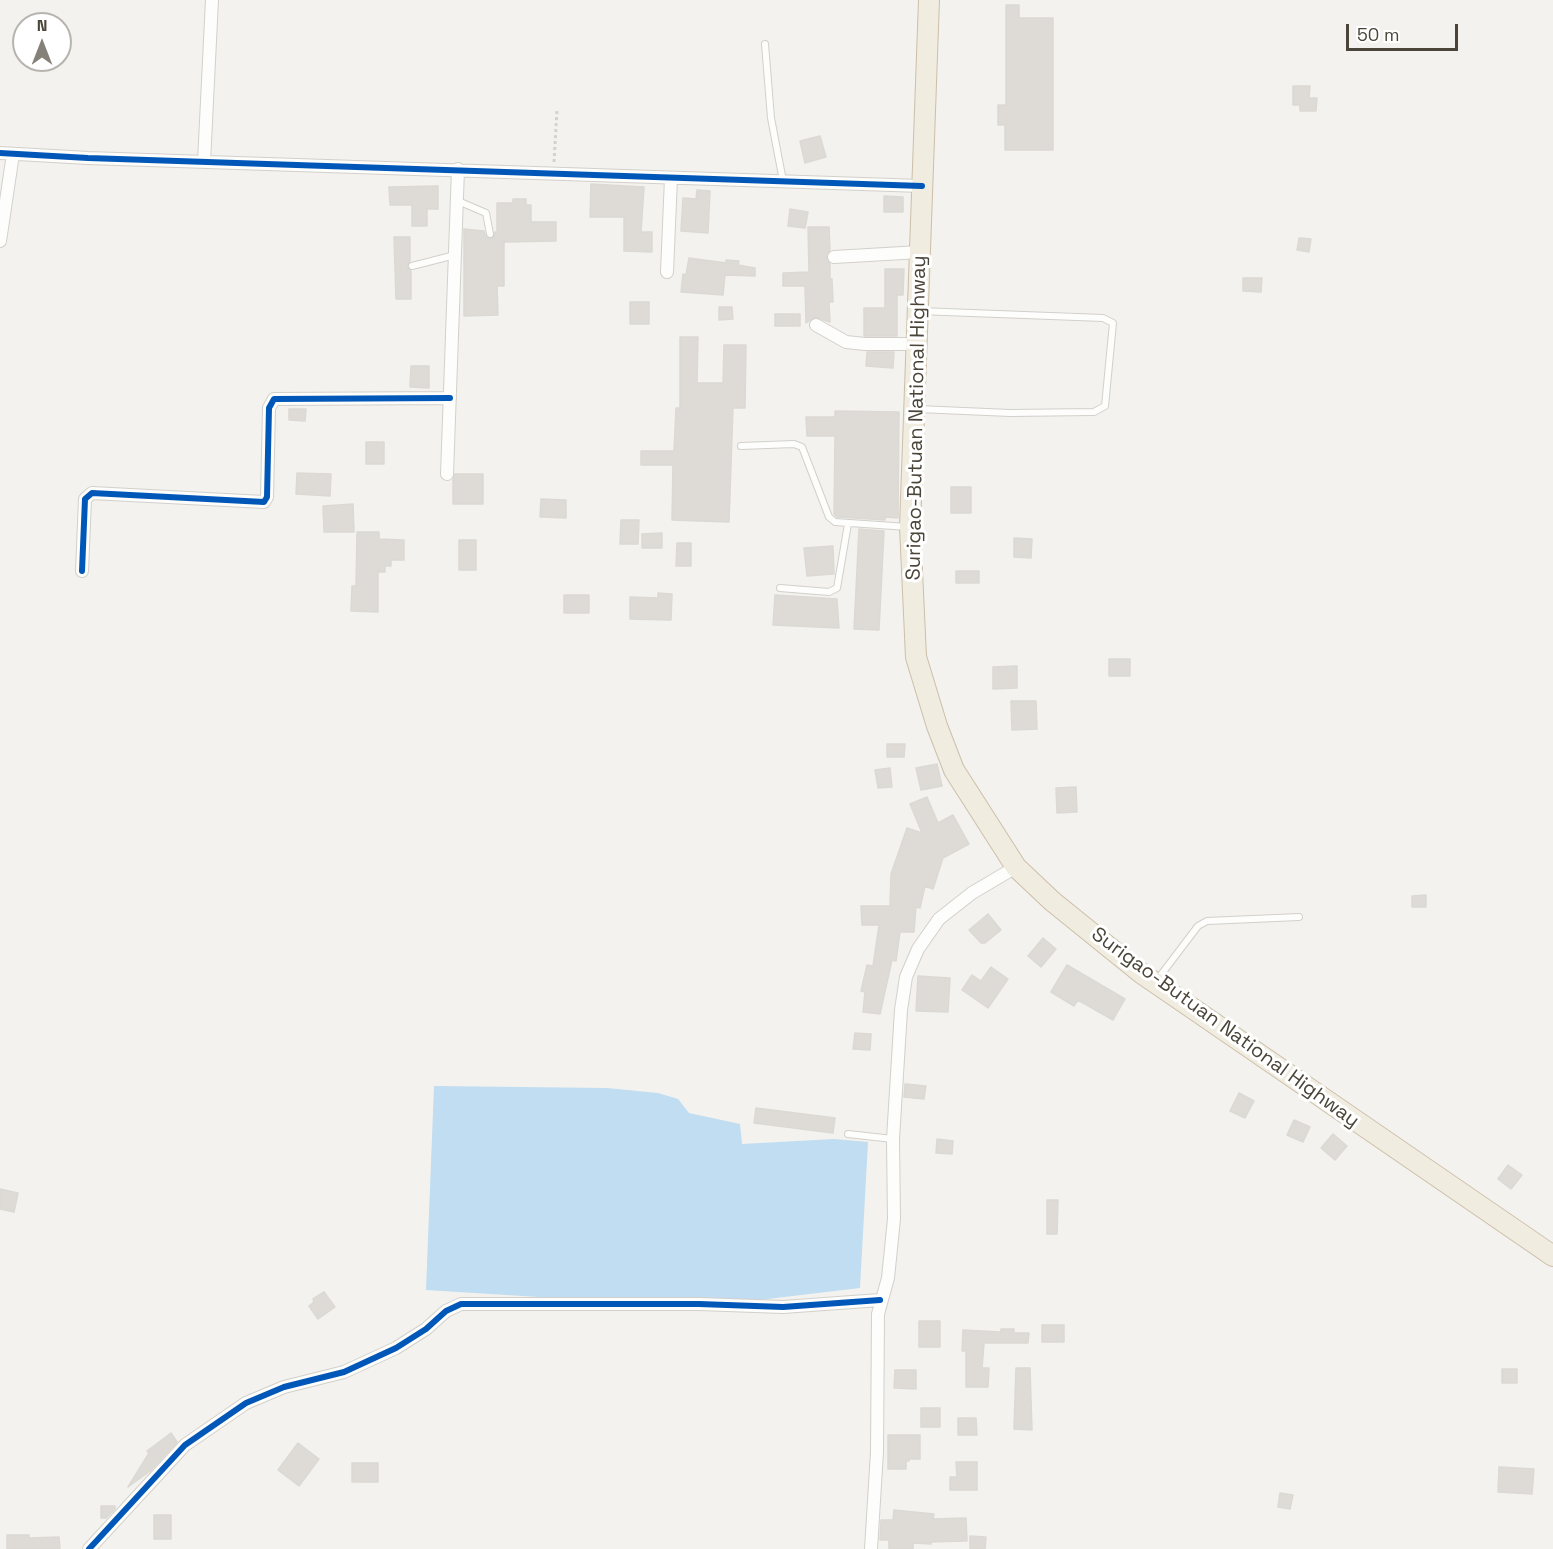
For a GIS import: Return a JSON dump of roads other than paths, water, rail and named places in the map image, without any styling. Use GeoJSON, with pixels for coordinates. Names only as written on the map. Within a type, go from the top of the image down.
{"type":"FeatureCollection","features":[{"type":"Feature","properties":{"kind":"highway","name":"Surigao-Butuan National Highway"},"geometry":{"type":"LineString","coordinates":[[929,0],[910,527],[916,657],[937,726],[954,770],[1016,867],[1052,901],[1155,983],[1553,1256]]}},
{"type":"Feature","properties":{"kind":"street"},"geometry":{"type":"LineString","coordinates":[[204,162],[212,0]]}},
{"type":"Feature","properties":{"kind":"street"},"geometry":{"type":"LineString","coordinates":[[0,241],[6,153],[204,162],[922,186]]}},
{"type":"Feature","properties":{"kind":"street"},"geometry":{"type":"LineString","coordinates":[[447,474],[458,169]]}},
{"type":"Feature","properties":{"kind":"street"},"geometry":{"type":"LineString","coordinates":[[667,272],[671,177]]}},
{"type":"Feature","properties":{"kind":"street"},"geometry":{"type":"LineString","coordinates":[[834,257],[920,252]]}},
{"type":"Feature","properties":{"kind":"street"},"geometry":{"type":"LineString","coordinates":[[816,325],[846,342],[916,344]]}},
{"type":"Feature","properties":{"kind":"street"},"geometry":{"type":"LineString","coordinates":[[82,571],[85,499],[92,493],[264,502],[267,497],[269,408],[274,399],[450,398]]}},
{"type":"Feature","properties":{"kind":"street"},"geometry":{"type":"LineString","coordinates":[[871,1549],[877,1452],[878,1314],[880,1300],[888,1278],[894,1219],[893,1138],[901,1010],[906,977],[918,949],[939,919],[972,893],[1016,867]]}},
{"type":"Feature","properties":{"kind":"street"},"geometry":{"type":"LineString","coordinates":[[89,1549],[186,1445],[246,1403],[284,1387],[344,1372],[386,1353],[426,1329],[446,1311],[461,1304],[699,1304],[783,1307],[880,1300]]}},
{"type":"Feature","properties":{"kind":"lane"},"geometry":{"type":"LineString","coordinates":[[765,44],[771,118],[783,182]]}},
{"type":"Feature","properties":{"kind":"lane"},"geometry":{"type":"LineString","coordinates":[[457,201],[486,213],[490,234]]}},
{"type":"Feature","properties":{"kind":"lane"},"geometry":{"type":"LineString","coordinates":[[412,266],[455,255]]}},
{"type":"Feature","properties":{"kind":"lane"},"geometry":{"type":"LineString","coordinates":[[914,408],[1010,413],[1094,412],[1105,406],[1113,323],[1102,318],[918,311]]}},
{"type":"Feature","properties":{"kind":"lane"},"geometry":{"type":"LineString","coordinates":[[741,446],[794,444],[802,447],[829,517],[835,522],[910,527]]}},
{"type":"Feature","properties":{"kind":"lane"},"geometry":{"type":"LineString","coordinates":[[780,588],[829,592],[837,588],[848,524]]}},
{"type":"Feature","properties":{"kind":"lane"},"geometry":{"type":"LineString","coordinates":[[1155,983],[1198,926],[1207,921],[1299,917]]}},
{"type":"Feature","properties":{"kind":"lane"},"geometry":{"type":"LineString","coordinates":[[848,1134],[893,1138]]}},
{"type":"Feature","properties":{"kind":"water"},"geometry":{"type":"Polygon","coordinates":[[[434,1086],[607,1088],[658,1093],[678,1099],[689,1113],[740,1124],[742,1144],[834,1139],[868,1142],[860,1288],[700,1307],[426,1290],[434,1086]]]}}]}
